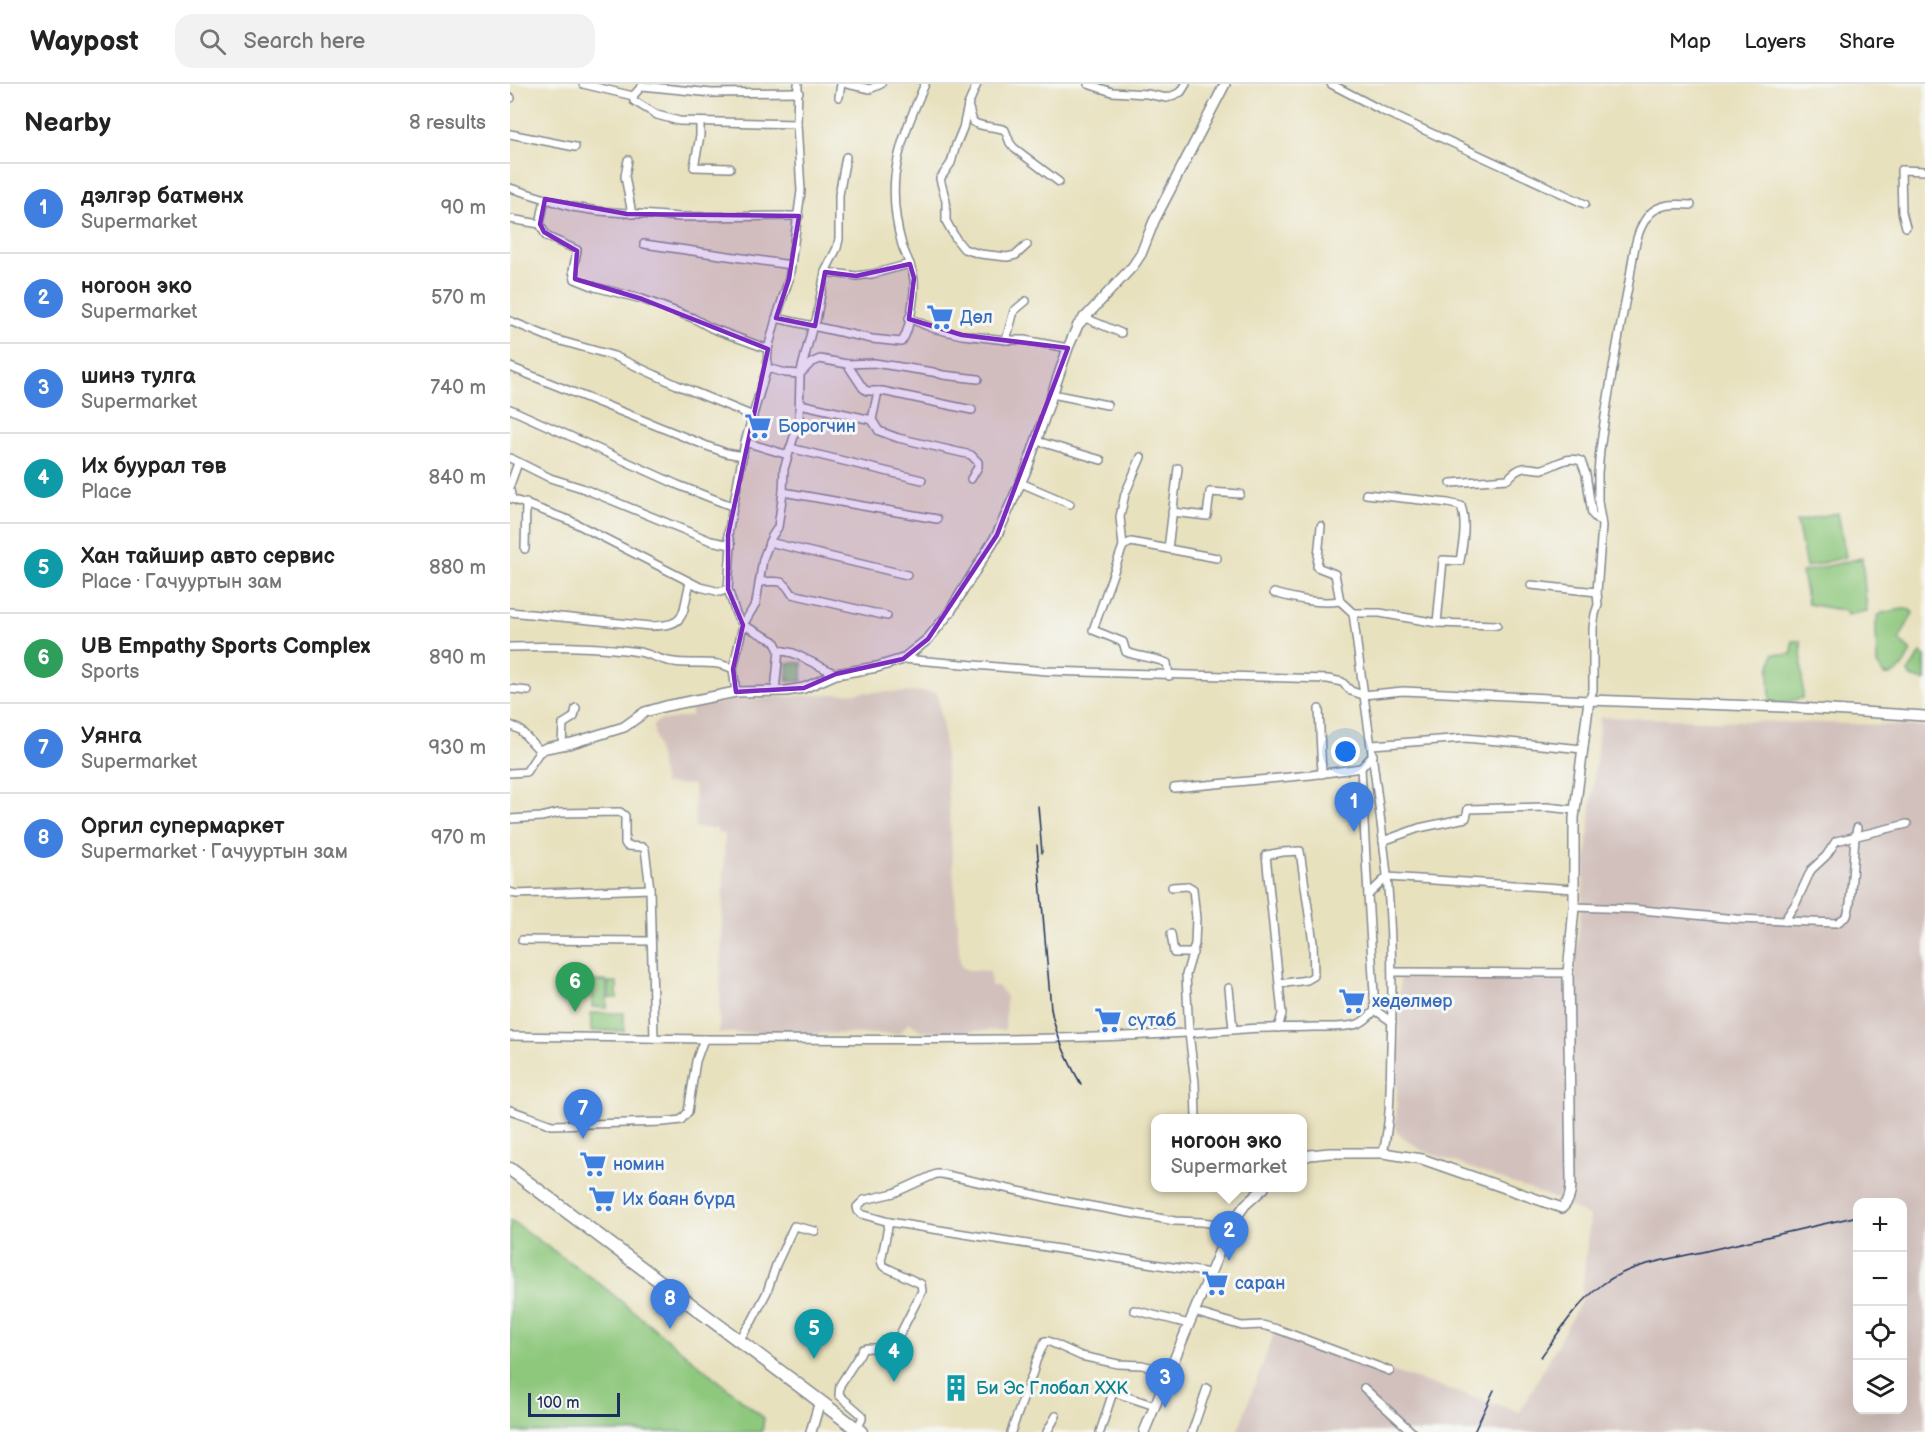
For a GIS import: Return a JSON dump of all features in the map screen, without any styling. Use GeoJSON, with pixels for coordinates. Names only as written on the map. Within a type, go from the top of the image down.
{"type":"FeatureCollection","features":[{"type":"Feature","properties":{"kind":"highway"},"geometry":{"type":"LineString","coordinates":[[510,1169],[859,1430]]}},
{"type":"Feature","properties":{"kind":"street"},"geometry":{"type":"LineString","coordinates":[[583,84],[633,96]]}},
{"type":"Feature","properties":{"kind":"street"},"geometry":{"type":"LineString","coordinates":[[839,97],[841,84]]}},
{"type":"Feature","properties":{"kind":"street"},"geometry":{"type":"LineString","coordinates":[[847,84],[870,89],[880,84]]}},
{"type":"Feature","properties":{"kind":"street"},"geometry":{"type":"LineString","coordinates":[[776,318],[813,324],[853,336],[901,342],[905,338],[913,306],[914,278],[902,244],[895,202],[896,176],[902,140],[925,84]]}},
{"type":"Feature","properties":{"kind":"street"},"geometry":{"type":"LineString","coordinates":[[978,84],[968,105],[951,163],[940,179],[946,201],[946,221],[960,245],[971,252],[1007,257],[1016,255],[1027,245]]}},
{"type":"Feature","properties":{"kind":"street"},"geometry":{"type":"LineString","coordinates":[[1088,84],[1112,92],[1147,94],[1167,98],[1181,92],[1186,84]]}},
{"type":"Feature","properties":{"kind":"street"},"geometry":{"type":"LineString","coordinates":[[510,773],[526,772],[540,751],[546,748],[624,727],[645,712],[736,692],[804,688],[836,674],[883,665],[903,658],[934,634],[950,613],[997,535],[1037,441],[1074,332],[1083,317],[1133,266],[1141,254],[1154,221],[1225,84]]}},
{"type":"Feature","properties":{"kind":"street"},"geometry":{"type":"LineString","coordinates":[[1331,84],[1380,110],[1585,204]]}},
{"type":"Feature","properties":{"kind":"street"},"geometry":{"type":"LineString","coordinates":[[633,96],[642,86],[712,93],[798,88],[797,124],[801,191],[789,279],[776,318],[768,349],[767,368],[745,442],[728,535],[731,545],[728,589],[736,614],[743,625],[774,641],[779,650],[775,691]]}},
{"type":"Feature","properties":{"kind":"street"},"geometry":{"type":"LineString","coordinates":[[633,96],[634,101],[657,115],[679,121],[797,124]]}},
{"type":"Feature","properties":{"kind":"street"},"geometry":{"type":"LineString","coordinates":[[968,105],[973,122],[980,126],[998,127],[1005,130],[1014,148],[1059,182]]}},
{"type":"Feature","properties":{"kind":"street"},"geometry":{"type":"LineString","coordinates":[[700,123],[694,167],[730,168]]}},
{"type":"Feature","properties":{"kind":"street"},"geometry":{"type":"LineString","coordinates":[[510,134],[575,147]]}},
{"type":"Feature","properties":{"kind":"street"},"geometry":{"type":"LineString","coordinates":[[736,692],[733,669],[743,625],[756,603],[763,559],[778,527],[784,469],[799,420],[800,374],[813,324],[816,321],[825,272],[839,239],[839,195],[846,157]]}},
{"type":"Feature","properties":{"kind":"street"},"geometry":{"type":"LineString","coordinates":[[628,160],[624,176],[632,214]]}},
{"type":"Feature","properties":{"kind":"street"},"geometry":{"type":"LineString","coordinates":[[1906,227],[1902,212],[1901,170],[1925,171]]}},
{"type":"Feature","properties":{"kind":"street"},"geometry":{"type":"LineString","coordinates":[[510,188],[572,207],[632,214],[680,217],[798,216]]}},
{"type":"Feature","properties":{"kind":"street"},"geometry":{"type":"LineString","coordinates":[[545,199],[540,225],[546,236],[577,250],[573,271],[575,279],[595,287],[642,299],[768,349]]}},
{"type":"Feature","properties":{"kind":"street"},"geometry":{"type":"LineString","coordinates":[[1307,1156],[1329,1153],[1383,1153],[1422,1159],[1562,1208],[1570,1195],[1568,973],[1574,907],[1575,810],[1589,700],[1593,690],[1593,628],[1598,605],[1602,526],[1598,473],[1599,450],[1639,234],[1649,214],[1659,208],[1673,204],[1691,205]]}},
{"type":"Feature","properties":{"kind":"street"},"geometry":{"type":"LineString","coordinates":[[510,219],[540,225]]}},
{"type":"Feature","properties":{"kind":"street"},"geometry":{"type":"LineString","coordinates":[[644,244],[791,265]]}},
{"type":"Feature","properties":{"kind":"street"},"geometry":{"type":"LineString","coordinates":[[825,272],[856,276],[910,264]]}},
{"type":"Feature","properties":{"kind":"street"},"geometry":{"type":"LineString","coordinates":[[1006,340],[1014,310],[1026,302]]}},
{"type":"Feature","properties":{"kind":"street"},"geometry":{"type":"LineString","coordinates":[[1083,317],[1121,333]]}},
{"type":"Feature","properties":{"kind":"street"},"geometry":{"type":"LineString","coordinates":[[909,318],[932,328],[949,332],[1006,340],[1024,340],[1068,348]]}},
{"type":"Feature","properties":{"kind":"street"},"geometry":{"type":"LineString","coordinates":[[510,321],[554,339],[614,356],[753,416]]}},
{"type":"Feature","properties":{"kind":"street"},"geometry":{"type":"LineString","coordinates":[[767,368],[800,374],[811,363],[820,359],[847,364],[874,363],[978,379]]}},
{"type":"Feature","properties":{"kind":"street"},"geometry":{"type":"LineString","coordinates":[[847,364],[867,391],[878,391],[972,410]]}},
{"type":"Feature","properties":{"kind":"street"},"geometry":{"type":"LineString","coordinates":[[510,367],[717,450],[743,456]]}},
{"type":"Feature","properties":{"kind":"street"},"geometry":{"type":"LineString","coordinates":[[878,391],[872,420],[879,431],[898,438],[971,455],[978,462],[978,467],[971,479]]}},
{"type":"Feature","properties":{"kind":"street"},"geometry":{"type":"LineString","coordinates":[[1052,394],[1107,405]]}},
{"type":"Feature","properties":{"kind":"street"},"geometry":{"type":"LineString","coordinates":[[800,404],[872,420]]}},
{"type":"Feature","properties":{"kind":"street"},"geometry":{"type":"LineString","coordinates":[[510,409],[692,491],[729,505],[733,504]]}},
{"type":"Feature","properties":{"kind":"street"},"geometry":{"type":"LineString","coordinates":[[1037,441],[1101,460]]}},
{"type":"Feature","properties":{"kind":"street"},"geometry":{"type":"LineString","coordinates":[[745,442],[922,480]]}},
{"type":"Feature","properties":{"kind":"street"},"geometry":{"type":"LineString","coordinates":[[1141,457],[1125,494],[1120,517],[1123,546],[1093,630],[1123,642],[1126,652],[1167,663],[1169,676]]}},
{"type":"Feature","properties":{"kind":"street"},"geometry":{"type":"LineString","coordinates":[[510,458],[550,478],[582,488],[711,541],[731,545]]}},
{"type":"Feature","properties":{"kind":"street"},"geometry":{"type":"LineString","coordinates":[[1450,483],[1508,479],[1523,468],[1541,470],[1574,458],[1581,461],[1586,474],[1592,514],[1601,520]]}},
{"type":"Feature","properties":{"kind":"street"},"geometry":{"type":"LineString","coordinates":[[510,484],[518,463]]}},
{"type":"Feature","properties":{"kind":"street"},"geometry":{"type":"LineString","coordinates":[[1168,549],[1178,468]]}},
{"type":"Feature","properties":{"kind":"street"},"geometry":{"type":"LineString","coordinates":[[1021,483],[1070,504]]}},
{"type":"Feature","properties":{"kind":"street"},"geometry":{"type":"LineString","coordinates":[[510,490],[511,501],[525,503],[571,521],[690,583],[713,591],[720,592],[728,589]]}},
{"type":"Feature","properties":{"kind":"street"},"geometry":{"type":"LineString","coordinates":[[783,492],[937,519]]}},
{"type":"Feature","properties":{"kind":"street"},"geometry":{"type":"LineString","coordinates":[[1172,512],[1206,516],[1210,492],[1240,494]]}},
{"type":"Feature","properties":{"kind":"street"},"geometry":{"type":"LineString","coordinates":[[1366,494],[1461,506],[1464,536],[1460,561],[1443,560],[1437,622]]}},
{"type":"Feature","properties":{"kind":"street"},"geometry":{"type":"LineString","coordinates":[[525,503],[525,549]]}},
{"type":"Feature","properties":{"kind":"street"},"geometry":{"type":"LineString","coordinates":[[1321,526],[1317,567],[1335,574],[1340,601],[1353,613],[1372,745],[1387,877],[1392,1022],[1388,1131],[1383,1153]]}},
{"type":"Feature","properties":{"kind":"street"},"geometry":{"type":"LineString","coordinates":[[769,542],[907,576]]}},
{"type":"Feature","properties":{"kind":"street"},"geometry":{"type":"LineString","coordinates":[[1123,546],[1131,542],[1217,558]]}},
{"type":"Feature","properties":{"kind":"street"},"geometry":{"type":"LineString","coordinates":[[760,582],[782,582],[792,594],[887,616]]}},
{"type":"Feature","properties":{"kind":"street"},"geometry":{"type":"LineString","coordinates":[[510,612],[666,626],[680,620],[690,583]]}},
{"type":"Feature","properties":{"kind":"street"},"geometry":{"type":"LineString","coordinates":[[1531,585],[1597,592]]}},
{"type":"Feature","properties":{"kind":"street"},"geometry":{"type":"LineString","coordinates":[[1274,593],[1306,601],[1329,603],[1340,601]]}},
{"type":"Feature","properties":{"kind":"street"},"geometry":{"type":"LineString","coordinates":[[1353,613],[1380,613],[1437,622],[1497,625]]}},
{"type":"Feature","properties":{"kind":"street"},"geometry":{"type":"LineString","coordinates":[[510,647],[563,645],[614,649],[643,653],[674,662],[725,664],[733,669]]}},
{"type":"Feature","properties":{"kind":"street"},"geometry":{"type":"LineString","coordinates":[[779,650],[793,653],[836,674]]}},
{"type":"Feature","properties":{"kind":"street"},"geometry":{"type":"LineString","coordinates":[[903,658],[1047,671],[1328,680],[1342,682],[1351,691],[1363,695],[1403,691],[1784,707],[1925,716]]}},
{"type":"Feature","properties":{"kind":"street"},"geometry":{"type":"LineString","coordinates":[[510,689],[528,691]]}},
{"type":"Feature","properties":{"kind":"street"},"geometry":{"type":"LineString","coordinates":[[562,745],[562,724],[574,717],[576,708]]}},
{"type":"Feature","properties":{"kind":"street"},"geometry":{"type":"LineString","coordinates":[[1319,709],[1322,774]]}},
{"type":"Feature","properties":{"kind":"street"},"geometry":{"type":"LineString","coordinates":[[510,725],[520,730],[540,751]]}},
{"type":"Feature","properties":{"kind":"street"},"geometry":{"type":"LineString","coordinates":[[1372,745],[1465,738],[1583,749]]}},
{"type":"Feature","properties":{"kind":"street"},"geometry":{"type":"LineString","coordinates":[[1173,788],[1322,774],[1361,768],[1373,755]]}},
{"type":"Feature","properties":{"kind":"street"},"geometry":{"type":"LineString","coordinates":[[1361,768],[1377,1012]]}},
{"type":"Feature","properties":{"kind":"street"},"geometry":{"type":"LineString","coordinates":[[1383,841],[1419,828],[1466,818],[1468,809],[1547,807],[1575,810]]}},
{"type":"Feature","properties":{"kind":"street"},"geometry":{"type":"LineString","coordinates":[[510,819],[559,813],[620,812],[625,816],[625,843],[627,846],[645,849],[650,889],[654,1038]]}},
{"type":"Feature","properties":{"kind":"street"},"geometry":{"type":"LineString","coordinates":[[1784,921],[1796,903],[1810,870],[1826,856],[1836,841],[1907,824]]}},
{"type":"Feature","properties":{"kind":"street"},"geometry":{"type":"LineString","coordinates":[[1574,907],[1632,909],[1736,919],[1838,923],[1847,916],[1850,904],[1857,828]]}},
{"type":"Feature","properties":{"kind":"street"},"geometry":{"type":"LineString","coordinates":[[1278,1028],[1282,1014],[1280,984],[1266,855],[1300,851],[1313,943],[1314,976],[1307,980],[1280,984]]}},
{"type":"Feature","properties":{"kind":"street"},"geometry":{"type":"LineString","coordinates":[[1368,896],[1387,877],[1574,889]]}},
{"type":"Feature","properties":{"kind":"street"},"geometry":{"type":"LineString","coordinates":[[1172,887],[1188,886],[1193,889],[1196,918],[1193,953],[1186,975],[1196,1114]]}},
{"type":"Feature","properties":{"kind":"street"},"geometry":{"type":"LineString","coordinates":[[510,892],[516,894],[650,889]]}},
{"type":"Feature","properties":{"kind":"street"},"geometry":{"type":"LineString","coordinates":[[1172,934],[1174,953],[1193,953]]}},
{"type":"Feature","properties":{"kind":"street"},"geometry":{"type":"LineString","coordinates":[[522,940],[650,941]]}},
{"type":"Feature","properties":{"kind":"street"},"geometry":{"type":"LineString","coordinates":[[1392,972],[1568,973]]}},
{"type":"Feature","properties":{"kind":"street"},"geometry":{"type":"LineString","coordinates":[[1229,988],[1233,1029]]}},
{"type":"Feature","properties":{"kind":"street"},"geometry":{"type":"LineString","coordinates":[[510,1036],[929,1040],[1189,1033],[1358,1024],[1392,1004]]}},
{"type":"Feature","properties":{"kind":"street"},"geometry":{"type":"LineString","coordinates":[[1377,1012],[1392,1022]]}},
{"type":"Feature","properties":{"kind":"street"},"geometry":{"type":"LineString","coordinates":[[510,1110],[552,1125],[681,1120],[688,1112],[696,1061],[704,1039]]}},
{"type":"Feature","properties":{"kind":"street"},"geometry":{"type":"LineString","coordinates":[[1210,1273],[890,1222],[861,1214],[857,1206],[864,1200],[894,1193],[936,1174],[942,1174],[1074,1203],[1175,1221],[1230,1226]]}},
{"type":"Feature","properties":{"kind":"street"},"geometry":{"type":"LineString","coordinates":[[1144,1432],[1230,1226],[1245,1205],[1260,1192]]}},
{"type":"Feature","properties":{"kind":"street"},"geometry":{"type":"LineString","coordinates":[[859,1430],[862,1415],[839,1395],[840,1385],[863,1349],[869,1347],[889,1349],[894,1346],[922,1290],[921,1284],[883,1266],[881,1261],[890,1222]]}},
{"type":"Feature","properties":{"kind":"street"},"geometry":{"type":"LineString","coordinates":[[739,1340],[752,1322],[767,1292],[776,1265],[794,1226],[815,1231]]}},
{"type":"Feature","properties":{"kind":"street"},"geometry":{"type":"LineString","coordinates":[[1134,1310],[1189,1324]]}},
{"type":"Feature","properties":{"kind":"street"},"geometry":{"type":"LineString","coordinates":[[1194,1312],[1242,1326],[1262,1325],[1277,1329],[1390,1371]]}},
{"type":"Feature","properties":{"kind":"street"},"geometry":{"type":"LineString","coordinates":[[1011,1432],[1045,1341],[1081,1356],[1118,1364],[1142,1365],[1169,1372]]}},
{"type":"Feature","properties":{"kind":"street"},"geometry":{"type":"LineString","coordinates":[[1192,1432],[1207,1388]]}},
{"type":"Feature","properties":{"kind":"street"},"geometry":{"type":"LineString","coordinates":[[1364,1388],[1412,1432]]}},
{"type":"Feature","properties":{"kind":"street"},"geometry":{"type":"LineString","coordinates":[[1100,1432],[1113,1392],[1155,1406]]}},
{"type":"Feature","properties":{"kind":"street"},"geometry":{"type":"LineString","coordinates":[[811,1432],[820,1401]]}},
{"type":"Feature","properties":{"kind":"street"},"geometry":{"type":"LineString","coordinates":[[1047,1432],[1056,1416]]}},
{"type":"Feature","properties":{"kind":"highlighted area"},"geometry":{"type":"Polygon","coordinates":[[[545,199],[627,214],[799,216],[789,279],[776,318],[815,326],[825,272],[856,276],[910,264],[914,278],[909,319],[962,335],[1068,348],[997,535],[928,639],[903,659],[836,674],[804,688],[736,692],[733,669],[743,625],[728,589],[728,535],[768,349],[642,299],[575,279],[577,251],[544,232],[540,224],[545,199]]]}},
{"type":"Feature","properties":{"kind":"shaded area"},"geometry":{"type":"Polygon","coordinates":[[[873,692],[937,692],[943,727],[960,962],[961,966],[967,970],[990,971],[991,986],[998,986],[1006,997],[1005,1030],[922,1032],[909,1022],[899,1034],[719,1033],[725,834],[718,832],[717,828],[695,828],[694,785],[664,784],[653,726],[658,721],[691,716],[691,709],[736,699],[873,692]]]}},
{"type":"Feature","properties":{"kind":"shaded area"},"geometry":{"type":"Polygon","coordinates":[[[1600,717],[1925,726],[1925,1432],[1237,1432],[1274,1334],[1520,1412],[1581,1301],[1590,1217],[1556,1199],[1421,1150],[1396,1132],[1400,978],[1574,980],[1600,717]]]}},
{"type":"Feature","properties":{"kind":"green space"},"geometry":{"type":"Polygon","coordinates":[[[1838,513],[1846,557],[1806,567],[1797,521],[1838,513]]]}},
{"type":"Feature","properties":{"kind":"green space"},"geometry":{"type":"Polygon","coordinates":[[[1862,558],[1867,611],[1847,615],[1846,611],[1808,604],[1802,572],[1862,558]]]}},
{"type":"Feature","properties":{"kind":"green space"},"geometry":{"type":"Polygon","coordinates":[[[1909,609],[1913,613],[1899,640],[1911,651],[1898,671],[1884,675],[1877,664],[1876,624],[1878,616],[1882,613],[1909,609]]]}},
{"type":"Feature","properties":{"kind":"green space"},"geometry":{"type":"Polygon","coordinates":[[[1792,641],[1801,641],[1803,698],[1776,704],[1770,701],[1769,671],[1773,654],[1792,654],[1792,641]]]}},
{"type":"Feature","properties":{"kind":"green space"},"geometry":{"type":"Polygon","coordinates":[[[1921,653],[1925,656],[1925,681],[1911,677],[1908,672],[1921,653]]]}},
{"type":"Feature","properties":{"kind":"green space"},"geometry":{"type":"Polygon","coordinates":[[[787,663],[802,663],[802,681],[787,681],[787,663]]]}},
{"type":"Feature","properties":{"kind":"green space"},"geometry":{"type":"Polygon","coordinates":[[[593,981],[607,981],[607,1008],[592,1007],[593,981]]]}},
{"type":"Feature","properties":{"kind":"green space"},"geometry":{"type":"Polygon","coordinates":[[[609,982],[617,982],[617,998],[609,998],[609,982]]]}},
{"type":"Feature","properties":{"kind":"green space"},"geometry":{"type":"Polygon","coordinates":[[[591,1013],[624,1013],[624,1031],[591,1031],[591,1013]]]}},
{"type":"Feature","properties":{"kind":"green space"},"geometry":{"type":"Polygon","coordinates":[[[510,1220],[595,1280],[764,1418],[762,1432],[510,1432],[510,1220]]]}},
{"type":"Feature","properties":{"kind":"railway"},"geometry":{"type":"LineString","coordinates":[[1038,806],[1042,853]]}},
{"type":"Feature","properties":{"kind":"railway"},"geometry":{"type":"LineString","coordinates":[[1037,845],[1051,1009],[1063,1048],[1081,1084]]}},
{"type":"Feature","properties":{"kind":"railway"},"geometry":{"type":"LineString","coordinates":[[1541,1357],[1585,1300],[1603,1284],[1627,1271],[1639,1266],[1853,1217]]}},
{"type":"Feature","properties":{"kind":"railway"},"geometry":{"type":"LineString","coordinates":[[1474,1432],[1494,1390]]}},
{"type":"Feature","properties":{"kind":"place","name":"Дөл"},"geometry":{"type":"Point","coordinates":[940,317]}},
{"type":"Feature","properties":{"kind":"place","name":"Борогчин"},"geometry":{"type":"Point","coordinates":[758,426]}},
{"type":"Feature","properties":{"kind":"place","name":"дэлгэр батмөнх"},"geometry":{"type":"Point","coordinates":[1354,832]}},
{"type":"Feature","properties":{"kind":"place","name":"хөдөлмөр"},"geometry":{"type":"Point","coordinates":[1352,1001]}},
{"type":"Feature","properties":{"kind":"place","name":"UB Empathy Sports Complex"},"geometry":{"type":"Point","coordinates":[575,1012]}},
{"type":"Feature","properties":{"kind":"place","name":"сүтаб"},"geometry":{"type":"Point","coordinates":[1108,1020]}},
{"type":"Feature","properties":{"kind":"place","name":"Уянга"},"geometry":{"type":"Point","coordinates":[583,1139]}},
{"type":"Feature","properties":{"kind":"place","name":"номин"},"geometry":{"type":"Point","coordinates":[593,1164]}},
{"type":"Feature","properties":{"kind":"place","name":"Их баян бүрд"},"geometry":{"type":"Point","coordinates":[602,1199]}},
{"type":"Feature","properties":{"kind":"place","name":"ногоон эко"},"geometry":{"type":"Point","coordinates":[1229,1261]}},
{"type":"Feature","properties":{"kind":"place","name":"саран"},"geometry":{"type":"Point","coordinates":[1215,1283]}},
{"type":"Feature","properties":{"kind":"place","name":"Оргил супермаркет"},"geometry":{"type":"Point","coordinates":[670,1329]}},
{"type":"Feature","properties":{"kind":"place","name":"Хан тайшир авто сервис"},"geometry":{"type":"Point","coordinates":[814,1359]}},
{"type":"Feature","properties":{"kind":"place","name":"Их буурал төв"},"geometry":{"type":"Point","coordinates":[894,1382]}},
{"type":"Feature","properties":{"kind":"place","name":"Би Эс Глобал ХХК"},"geometry":{"type":"Point","coordinates":[956,1388]}},
{"type":"Feature","properties":{"kind":"place","name":"шинэ тулга"},"geometry":{"type":"Point","coordinates":[1165,1408]}}]}
